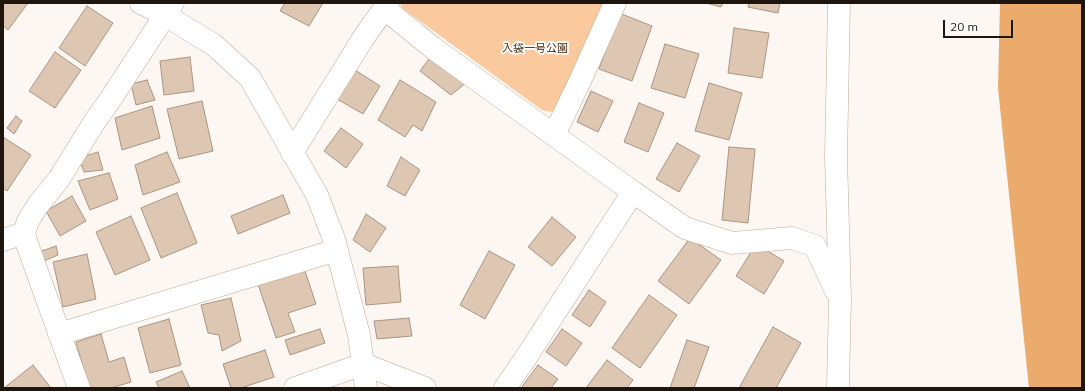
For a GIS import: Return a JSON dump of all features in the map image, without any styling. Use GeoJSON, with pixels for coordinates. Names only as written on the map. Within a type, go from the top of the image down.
{"type":"FeatureCollection","features":[{"type":"Feature","properties":{"kind":"street"},"geometry":{"type":"LineString","coordinates":[[140,3],[169,9],[214,45],[250,78],[317,195],[334,239],[359,335],[366,388]]}},
{"type":"Feature","properties":{"kind":"street"},"geometry":{"type":"LineString","coordinates":[[554,135],[615,3]]}},
{"type":"Feature","properties":{"kind":"street"},"geometry":{"type":"LineString","coordinates":[[838,388],[840,298],[836,157],[839,3]]}},
{"type":"Feature","properties":{"kind":"street"},"geometry":{"type":"LineString","coordinates":[[292,153],[364,37],[386,6],[432,48],[685,228],[732,242],[792,238],[815,246],[840,298]]}},
{"type":"Feature","properties":{"kind":"street"},"geometry":{"type":"LineString","coordinates":[[79,388],[24,233],[28,222],[38,205],[59,179],[95,121],[169,9]]}},
{"type":"Feature","properties":{"kind":"street"},"geometry":{"type":"LineString","coordinates":[[505,388],[633,192]]}},
{"type":"Feature","properties":{"kind":"street"},"geometry":{"type":"LineString","coordinates":[[3,240],[24,233]]}},
{"type":"Feature","properties":{"kind":"street"},"geometry":{"type":"LineString","coordinates":[[59,334],[337,250]]}},
{"type":"Feature","properties":{"kind":"street"},"geometry":{"type":"LineString","coordinates":[[295,388],[363,364],[425,388]]}},
{"type":"Feature","properties":{"kind":"green space","name":"入袋一号公園"},"geometry":{"type":"Polygon","coordinates":[[[400,3],[604,3],[563,100],[552,112],[542,110],[402,8],[400,3]]]}},
{"type":"Feature","properties":{"kind":"shaded area"},"geometry":{"type":"Polygon","coordinates":[[[1000,3],[1082,3],[1082,388],[1029,388],[998,88],[1000,3]]]}},
{"type":"Feature","properties":{"kind":"building"},"geometry":{"type":"Polygon","coordinates":[[[3,3],[28,3],[8,30],[3,26],[3,3]]]}},
{"type":"Feature","properties":{"kind":"building"},"geometry":{"type":"Polygon","coordinates":[[[285,3],[323,3],[309,26],[280,11],[285,3]]]}},
{"type":"Feature","properties":{"kind":"building"},"geometry":{"type":"Polygon","coordinates":[[[706,3],[723,3],[721,7],[706,3]]]}},
{"type":"Feature","properties":{"kind":"building"},"geometry":{"type":"Polygon","coordinates":[[[749,3],[780,3],[778,13],[748,7],[749,3]]]}},
{"type":"Feature","properties":{"kind":"building"},"geometry":{"type":"Polygon","coordinates":[[[87,6],[113,23],[85,66],[59,48],[87,6]]]}},
{"type":"Feature","properties":{"kind":"building"},"geometry":{"type":"Polygon","coordinates":[[[619,13],[652,26],[632,81],[599,69],[619,13]]]}},
{"type":"Feature","properties":{"kind":"building"},"geometry":{"type":"Polygon","coordinates":[[[734,28],[769,33],[762,78],[728,73],[734,28]]]}},
{"type":"Feature","properties":{"kind":"building"},"geometry":{"type":"Polygon","coordinates":[[[665,44],[699,54],[685,98],[651,88],[665,44]]]}},
{"type":"Feature","properties":{"kind":"building"},"geometry":{"type":"Polygon","coordinates":[[[55,52],[81,70],[55,108],[29,91],[55,52]]]}},
{"type":"Feature","properties":{"kind":"building"},"geometry":{"type":"Polygon","coordinates":[[[432,55],[467,82],[451,95],[420,71],[432,55]]]}},
{"type":"Feature","properties":{"kind":"building"},"geometry":{"type":"Polygon","coordinates":[[[190,57],[194,91],[164,95],[160,61],[190,57]]]}},
{"type":"Feature","properties":{"kind":"building"},"geometry":{"type":"Polygon","coordinates":[[[355,70],[380,86],[363,114],[337,99],[355,70]]]}},
{"type":"Feature","properties":{"kind":"building"},"geometry":{"type":"Polygon","coordinates":[[[147,80],[155,100],[136,105],[131,84],[147,80]]]}},
{"type":"Feature","properties":{"kind":"building"},"geometry":{"type":"Polygon","coordinates":[[[400,80],[436,102],[422,131],[413,125],[405,137],[378,120],[400,80]]]}},
{"type":"Feature","properties":{"kind":"building"},"geometry":{"type":"Polygon","coordinates":[[[709,83],[742,93],[729,140],[695,131],[709,83]]]}},
{"type":"Feature","properties":{"kind":"building"},"geometry":{"type":"Polygon","coordinates":[[[591,91],[613,101],[598,132],[577,122],[591,91]]]}},
{"type":"Feature","properties":{"kind":"building"},"geometry":{"type":"Polygon","coordinates":[[[202,101],[213,151],[179,159],[167,109],[202,101]]]}},
{"type":"Feature","properties":{"kind":"building"},"geometry":{"type":"Polygon","coordinates":[[[639,103],[664,113],[648,152],[624,142],[639,103]]]}},
{"type":"Feature","properties":{"kind":"building"},"geometry":{"type":"Polygon","coordinates":[[[152,106],[160,138],[122,150],[115,118],[152,106]]]}},
{"type":"Feature","properties":{"kind":"building"},"geometry":{"type":"Polygon","coordinates":[[[16,116],[22,121],[14,134],[7,128],[16,116]]]}},
{"type":"Feature","properties":{"kind":"building"},"geometry":{"type":"Polygon","coordinates":[[[341,128],[363,144],[346,168],[324,151],[341,128]]]}},
{"type":"Feature","properties":{"kind":"building"},"geometry":{"type":"Polygon","coordinates":[[[3,137],[31,155],[7,191],[3,188],[3,137]]]}},
{"type":"Feature","properties":{"kind":"building"},"geometry":{"type":"Polygon","coordinates":[[[677,143],[700,156],[679,192],[656,179],[677,143]]]}},
{"type":"Feature","properties":{"kind":"building"},"geometry":{"type":"Polygon","coordinates":[[[729,147],[755,149],[748,223],[722,220],[729,147]]]}},
{"type":"Feature","properties":{"kind":"building"},"geometry":{"type":"Polygon","coordinates":[[[98,152],[103,170],[84,172],[79,158],[98,152]]]}},
{"type":"Feature","properties":{"kind":"building"},"geometry":{"type":"Polygon","coordinates":[[[167,152],[180,182],[143,195],[135,165],[167,152]]]}},
{"type":"Feature","properties":{"kind":"building"},"geometry":{"type":"Polygon","coordinates":[[[401,157],[420,170],[405,196],[387,186],[401,157]]]}},
{"type":"Feature","properties":{"kind":"building"},"geometry":{"type":"Polygon","coordinates":[[[109,173],[118,199],[90,210],[78,181],[109,173]]]}},
{"type":"Feature","properties":{"kind":"building"},"geometry":{"type":"Polygon","coordinates":[[[177,193],[197,243],[161,258],[141,208],[177,193]]]}},
{"type":"Feature","properties":{"kind":"building"},"geometry":{"type":"Polygon","coordinates":[[[283,195],[290,213],[238,234],[231,216],[283,195]]]}},
{"type":"Feature","properties":{"kind":"building"},"geometry":{"type":"Polygon","coordinates":[[[72,196],[86,221],[60,236],[46,211],[72,196]]]}},
{"type":"Feature","properties":{"kind":"building"},"geometry":{"type":"Polygon","coordinates":[[[366,214],[386,228],[370,252],[353,240],[366,214]]]}},
{"type":"Feature","properties":{"kind":"building"},"geometry":{"type":"Polygon","coordinates":[[[131,216],[150,260],[115,275],[96,232],[131,216]]]}},
{"type":"Feature","properties":{"kind":"building"},"geometry":{"type":"Polygon","coordinates":[[[552,217],[576,237],[552,266],[528,247],[552,217]]]}},
{"type":"Feature","properties":{"kind":"building"},"geometry":{"type":"Polygon","coordinates":[[[690,238],[721,260],[689,304],[658,281],[690,238]]]}},
{"type":"Feature","properties":{"kind":"building"},"geometry":{"type":"Polygon","coordinates":[[[756,244],[784,261],[764,294],[736,276],[756,244]]]}},
{"type":"Feature","properties":{"kind":"building"},"geometry":{"type":"Polygon","coordinates":[[[56,246],[58,255],[39,263],[36,253],[56,246]]]}},
{"type":"Feature","properties":{"kind":"building"},"geometry":{"type":"Polygon","coordinates":[[[489,251],[515,265],[485,319],[460,305],[489,251]]]}},
{"type":"Feature","properties":{"kind":"building"},"geometry":{"type":"Polygon","coordinates":[[[87,254],[96,299],[63,307],[53,262],[87,254]]]}},
{"type":"Feature","properties":{"kind":"building"},"geometry":{"type":"Polygon","coordinates":[[[303,265],[316,304],[288,313],[295,332],[276,338],[257,281],[303,265]]]}},
{"type":"Feature","properties":{"kind":"building"},"geometry":{"type":"Polygon","coordinates":[[[398,266],[401,302],[366,305],[363,268],[398,266]]]}},
{"type":"Feature","properties":{"kind":"building"},"geometry":{"type":"Polygon","coordinates":[[[589,290],[606,302],[590,327],[572,315],[589,290]]]}},
{"type":"Feature","properties":{"kind":"building"},"geometry":{"type":"Polygon","coordinates":[[[649,295],[677,315],[640,368],[612,348],[649,295]]]}},
{"type":"Feature","properties":{"kind":"building"},"geometry":{"type":"Polygon","coordinates":[[[231,298],[241,341],[222,351],[219,335],[208,333],[201,305],[231,298]]]}},
{"type":"Feature","properties":{"kind":"building"},"geometry":{"type":"Polygon","coordinates":[[[409,318],[412,336],[377,339],[374,321],[409,318]]]}},
{"type":"Feature","properties":{"kind":"building"},"geometry":{"type":"Polygon","coordinates":[[[169,319],[181,365],[150,373],[138,328],[169,319]]]}},
{"type":"Feature","properties":{"kind":"building"},"geometry":{"type":"Polygon","coordinates":[[[773,327],[801,343],[776,388],[739,388],[773,327]]]}},
{"type":"Feature","properties":{"kind":"building"},"geometry":{"type":"Polygon","coordinates":[[[320,329],[325,343],[290,355],[285,340],[320,329]]]}},
{"type":"Feature","properties":{"kind":"building"},"geometry":{"type":"Polygon","coordinates":[[[562,329],[582,343],[566,366],[546,352],[562,329]]]}},
{"type":"Feature","properties":{"kind":"building"},"geometry":{"type":"Polygon","coordinates":[[[101,334],[109,362],[124,357],[131,382],[111,388],[89,388],[76,342],[101,334]]]}},
{"type":"Feature","properties":{"kind":"building"},"geometry":{"type":"Polygon","coordinates":[[[687,340],[709,347],[694,388],[670,388],[687,340]]]}},
{"type":"Feature","properties":{"kind":"building"},"geometry":{"type":"Polygon","coordinates":[[[265,350],[274,377],[241,388],[231,388],[223,364],[265,350]]]}},
{"type":"Feature","properties":{"kind":"building"},"geometry":{"type":"Polygon","coordinates":[[[607,360],[633,380],[627,388],[586,388],[607,360]]]}},
{"type":"Feature","properties":{"kind":"building"},"geometry":{"type":"Polygon","coordinates":[[[33,365],[51,388],[4,388],[33,365]]]}},
{"type":"Feature","properties":{"kind":"building"},"geometry":{"type":"Polygon","coordinates":[[[538,365],[558,379],[551,388],[521,388],[538,365]]]}},
{"type":"Feature","properties":{"kind":"building"},"geometry":{"type":"Polygon","coordinates":[[[182,371],[190,388],[159,388],[156,382],[182,371]]]}}]}
